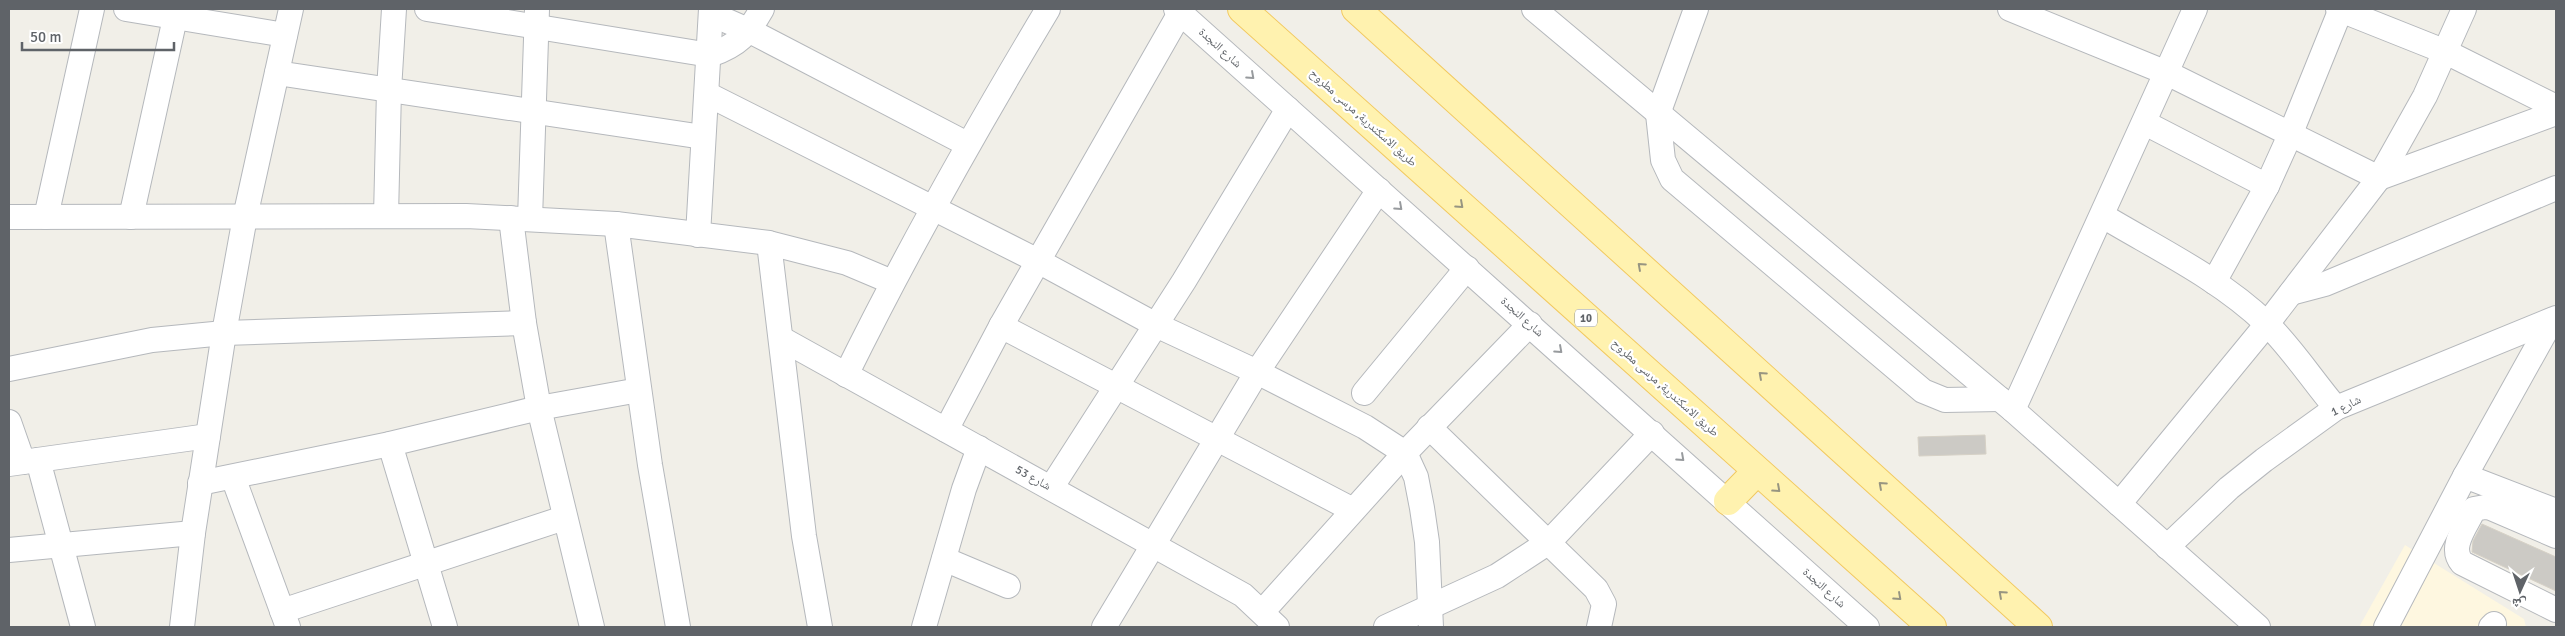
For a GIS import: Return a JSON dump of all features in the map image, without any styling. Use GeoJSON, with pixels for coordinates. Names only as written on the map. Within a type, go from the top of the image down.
{"type":"FeatureCollection","features":[{"type":"Feature","properties":{"kind":"main road","name":"طريق الاسكندرية, مرسى مطروح"},"geometry":{"type":"LineString","coordinates":[[1242,9],[1932,627]]}},
{"type":"Feature","properties":{"kind":"main road"},"geometry":{"type":"LineString","coordinates":[[1356,9],[2038,627]]}},
{"type":"Feature","properties":{"kind":"main road"},"geometry":{"type":"LineString","coordinates":[[1728,501],[1756,471]]}},
{"type":"Feature","properties":{"kind":"street"},"geometry":{"type":"LineString","coordinates":[[46,217],[92,9]]}},
{"type":"Feature","properties":{"kind":"street"},"geometry":{"type":"LineString","coordinates":[[126,9],[176,13],[285,35]]}},
{"type":"Feature","properties":{"kind":"street"},"geometry":{"type":"LineString","coordinates":[[182,627],[200,483],[224,334],[245,217],[278,73],[290,9]]}},
{"type":"Feature","properties":{"kind":"street"},"geometry":{"type":"LineString","coordinates":[[386,216],[389,90],[394,9]]}},
{"type":"Feature","properties":{"kind":"street"},"geometry":{"type":"LineString","coordinates":[[427,9],[537,18],[710,54],[739,41],[750,31],[762,9]]}},
{"type":"Feature","properties":{"kind":"street"},"geometry":{"type":"LineString","coordinates":[[846,374],[892,282],[967,144],[1048,9]]}},
{"type":"Feature","properties":{"kind":"street"},"geometry":{"type":"LineString","coordinates":[[1534,9],[2006,404],[2258,627]]}},
{"type":"Feature","properties":{"kind":"street"},"geometry":{"type":"LineString","coordinates":[[1696,9],[1658,114],[1662,160],[1672,179],[1923,391],[1944,400],[2006,404]]}},
{"type":"Feature","properties":{"kind":"street"},"geometry":{"type":"LineString","coordinates":[[2010,9],[2167,73],[2380,178],[2556,113]]}},
{"type":"Feature","properties":{"kind":"street"},"geometry":{"type":"LineString","coordinates":[[2006,404],[2103,216],[2195,9]]}},
{"type":"Feature","properties":{"kind":"street"},"geometry":{"type":"LineString","coordinates":[[2214,282],[2267,186],[2290,135],[2340,9],[2446,52],[2556,107]]}},
{"type":"Feature","properties":{"kind":"street"},"geometry":{"type":"LineString","coordinates":[[2119,504],[2267,324],[2380,178],[2425,96],[2464,9]]}},
{"type":"Feature","properties":{"kind":"street"},"geometry":{"type":"LineString","coordinates":[[946,430],[1001,326],[1178,11]]}},
{"type":"Feature","properties":{"kind":"street","name":"شارع النجدة"},"geometry":{"type":"LineString","coordinates":[[1178,11],[1867,627]]}},
{"type":"Feature","properties":{"kind":"street"},"geometry":{"type":"LineString","coordinates":[[698,235],[711,12],[967,144]]}},
{"type":"Feature","properties":{"kind":"street"},"geometry":{"type":"LineString","coordinates":[[131,217],[176,13]]}},
{"type":"Feature","properties":{"kind":"street"},"geometry":{"type":"LineString","coordinates":[[537,18],[534,113],[520,218],[524,323],[539,408],[564,518],[592,627]]}},
{"type":"Feature","properties":{"kind":"street"},"geometry":{"type":"LineString","coordinates":[[278,73],[703,137]]}},
{"type":"Feature","properties":{"kind":"street"},"geometry":{"type":"LineString","coordinates":[[707,94],[1038,261],[1156,325],[1257,372],[1365,427],[1405,452],[1416,478],[1422,508],[1431,617]]}},
{"type":"Feature","properties":{"kind":"street"},"geometry":{"type":"LineString","coordinates":[[1051,488],[1156,325],[1288,109]]}},
{"type":"Feature","properties":{"kind":"street"},"geometry":{"type":"LineString","coordinates":[[2145,123],[2267,186]]}},
{"type":"Feature","properties":{"kind":"street"},"geometry":{"type":"LineString","coordinates":[[2291,293],[2325,284],[2556,188]]}},
{"type":"Feature","properties":{"kind":"street"},"geometry":{"type":"LineString","coordinates":[[1104,627],[1257,372],[1379,190]]}},
{"type":"Feature","properties":{"kind":"street"},"geometry":{"type":"LineString","coordinates":[[9,217],[386,216],[520,218],[616,224],[769,243],[847,263],[892,282]]}},
{"type":"Feature","properties":{"kind":"street"},"geometry":{"type":"LineString","coordinates":[[2103,216],[2214,282],[2267,324],[2336,408]]}},
{"type":"Feature","properties":{"kind":"street"},"geometry":{"type":"LineString","coordinates":[[616,224],[639,390],[677,627]]}},
{"type":"Feature","properties":{"kind":"street"},"geometry":{"type":"LineString","coordinates":[[769,243],[782,339],[804,536],[820,627]]}},
{"type":"Feature","properties":{"kind":"street"},"geometry":{"type":"LineString","coordinates":[[1364,392],[1467,268]]}},
{"type":"Feature","properties":{"kind":"street"},"geometry":{"type":"LineString","coordinates":[[2386,627],[2465,476],[2554,319]]}},
{"type":"Feature","properties":{"kind":"street","name":"شارع 1"},"geometry":{"type":"LineString","coordinates":[[2167,547],[2250,471],[2336,408],[2554,319]]}},
{"type":"Feature","properties":{"kind":"street"},"geometry":{"type":"LineString","coordinates":[[9,369],[152,340],[224,334],[524,323]]}},
{"type":"Feature","properties":{"kind":"street"},"geometry":{"type":"LineString","coordinates":[[1270,619],[1353,510],[1405,452],[1530,324]]}},
{"type":"Feature","properties":{"kind":"street"},"geometry":{"type":"LineString","coordinates":[[1001,326],[1353,510]]}},
{"type":"Feature","properties":{"kind":"street","name":"شارع 53"},"geometry":{"type":"LineString","coordinates":[[782,339],[1243,595],[1270,619]]}},
{"type":"Feature","properties":{"kind":"street"},"geometry":{"type":"LineString","coordinates":[[200,483],[390,444],[539,408],[639,390]]}},
{"type":"Feature","properties":{"kind":"street"},"geometry":{"type":"LineString","coordinates":[[9,422],[23,462],[61,545],[83,627]]}},
{"type":"Feature","properties":{"kind":"street"},"geometry":{"type":"LineString","coordinates":[[1429,427],[1549,542],[1602,597],[1604,604],[1598,627]]}},
{"type":"Feature","properties":{"kind":"street"},"geometry":{"type":"LineString","coordinates":[[1386,627],[1431,617],[1549,542],[1652,433]]}},
{"type":"Feature","properties":{"kind":"street"},"geometry":{"type":"LineString","coordinates":[[23,462],[208,436]]}},
{"type":"Feature","properties":{"kind":"street"},"geometry":{"type":"LineString","coordinates":[[390,444],[445,627]]}},
{"type":"Feature","properties":{"kind":"street"},"geometry":{"type":"LineString","coordinates":[[924,627],[964,489],[979,448]]}},
{"type":"Feature","properties":{"kind":"street"},"geometry":{"type":"LineString","coordinates":[[2465,476],[2556,511]]}},
{"type":"Feature","properties":{"kind":"street"},"geometry":{"type":"LineString","coordinates":[[233,477],[285,619],[426,565],[564,518]]}},
{"type":"Feature","properties":{"kind":"street"},"geometry":{"type":"LineString","coordinates":[[2556,536],[2491,508],[2480,507],[2474,509],[2456,547],[2458,559],[2462,563],[2556,610]]}},
{"type":"Feature","properties":{"kind":"street"},"geometry":{"type":"LineString","coordinates":[[9,550],[193,533]]}},
{"type":"Feature","properties":{"kind":"street"},"geometry":{"type":"LineString","coordinates":[[944,559],[1008,586]]}},
{"type":"Feature","properties":{"kind":"shaded area"},"geometry":{"type":"Polygon","coordinates":[[[2405,545],[2524,619],[2526,627],[2359,627],[2405,545]]]}},
{"type":"Feature","properties":{"kind":"building"},"geometry":{"type":"Polygon","coordinates":[[[1985,435],[1986,454],[1919,456],[1918,437],[1985,435]]]}},
{"type":"Feature","properties":{"kind":"building"},"geometry":{"type":"Polygon","coordinates":[[[2482,524],[2556,557],[2556,591],[2472,552],[2473,541],[2482,524]]]}}]}
